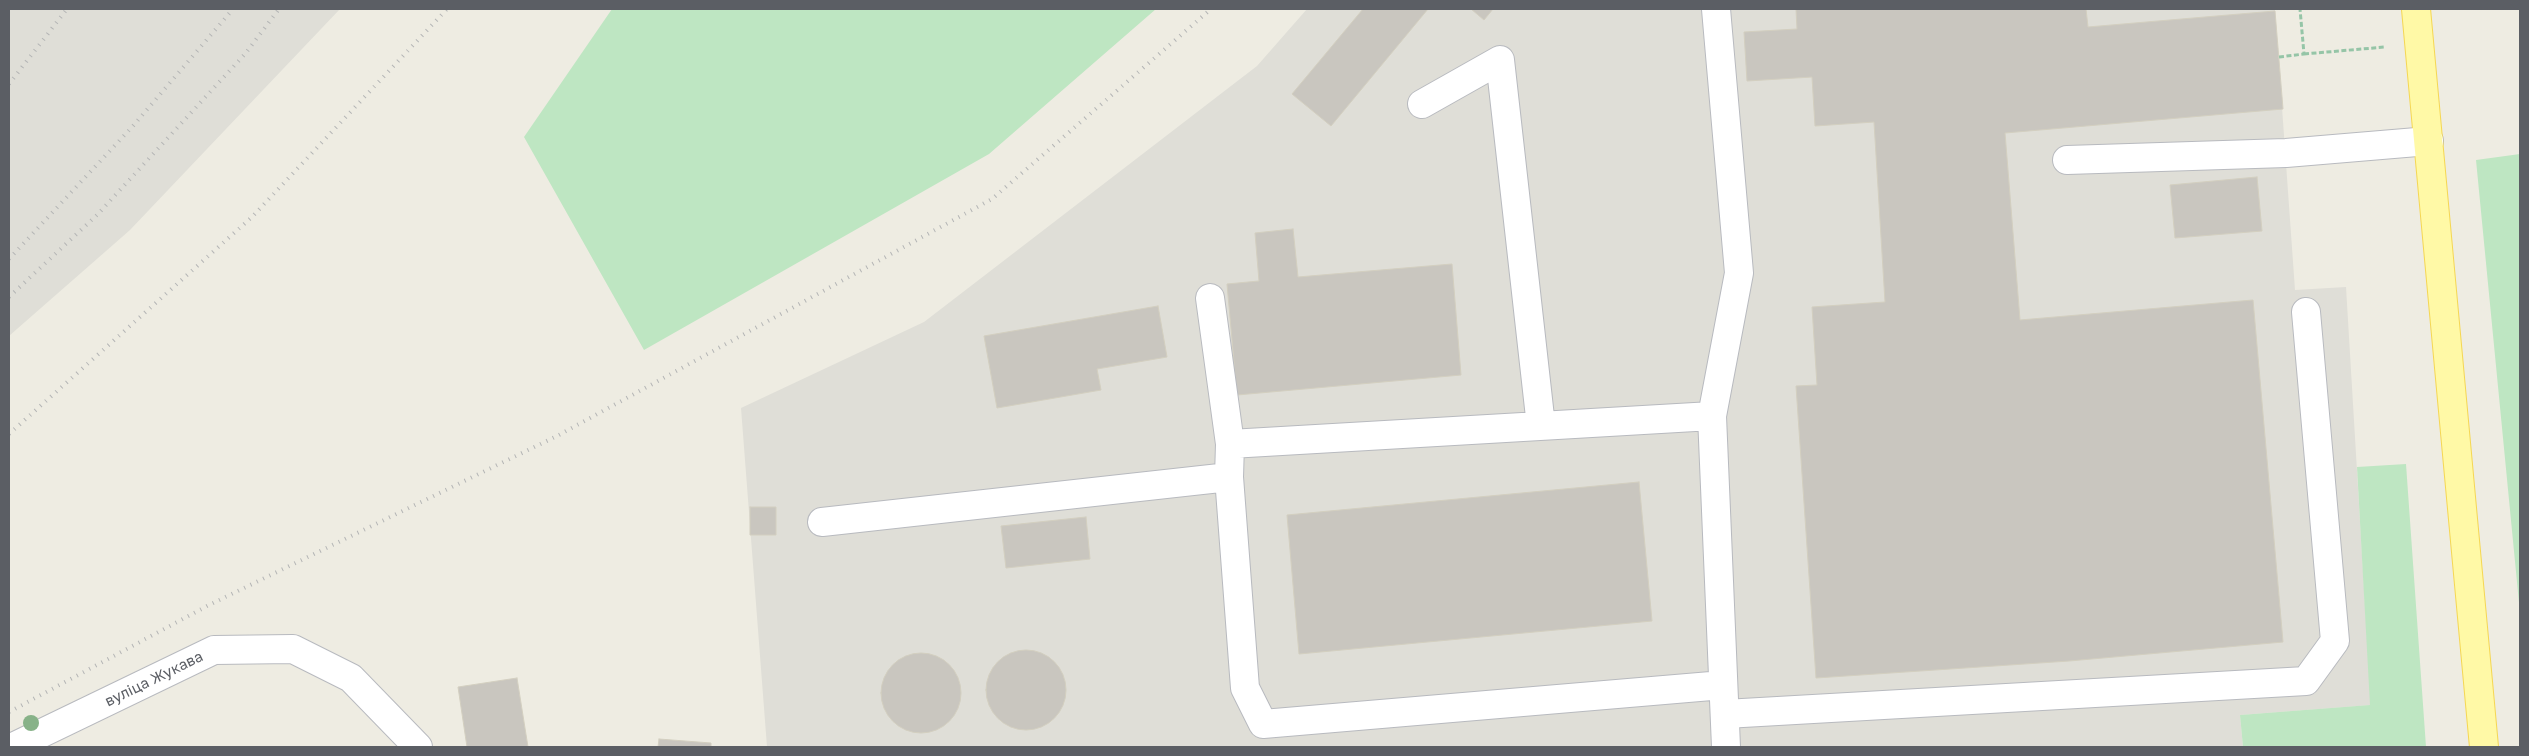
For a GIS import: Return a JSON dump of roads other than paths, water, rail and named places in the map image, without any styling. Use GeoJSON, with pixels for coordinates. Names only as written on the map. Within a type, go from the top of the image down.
{"type":"FeatureCollection","features":[{"type":"Feature","properties":{"kind":"main road"},"geometry":{"type":"LineString","coordinates":[[2416,9],[2484,747]]}},
{"type":"Feature","properties":{"kind":"street"},"geometry":{"type":"LineString","coordinates":[[1716,9],[1739,273],[1712,416],[1726,747]]}},
{"type":"Feature","properties":{"kind":"street"},"geometry":{"type":"LineString","coordinates":[[1422,104],[1500,60],[1541,426]]}},
{"type":"Feature","properties":{"kind":"street"},"geometry":{"type":"LineString","coordinates":[[2067,160],[2286,152],[2429,141]]}},
{"type":"Feature","properties":{"kind":"street"},"geometry":{"type":"LineString","coordinates":[[1210,298],[1230,444],[1229,477],[1245,688],[1263,724],[1723,685]]}},
{"type":"Feature","properties":{"kind":"street"},"geometry":{"type":"LineString","coordinates":[[1725,714],[2306,682],[2334,641],[2306,312]]}},
{"type":"Feature","properties":{"kind":"street"},"geometry":{"type":"LineString","coordinates":[[1230,444],[1712,416]]}},
{"type":"Feature","properties":{"kind":"street"},"geometry":{"type":"LineString","coordinates":[[822,522],[1229,477]]}},
{"type":"Feature","properties":{"kind":"street","name":"вуліца Жукава"},"geometry":{"type":"LineString","coordinates":[[13,747],[214,650],[293,649],[351,678],[418,747]]}},
{"type":"Feature","properties":{"kind":"railway"},"geometry":{"type":"LineString","coordinates":[[9,84],[67,9]]}},
{"type":"Feature","properties":{"kind":"railway"},"geometry":{"type":"LineString","coordinates":[[9,259],[133,126],[233,9]]}},
{"type":"Feature","properties":{"kind":"railway"},"geometry":{"type":"LineString","coordinates":[[9,297],[97,215],[245,54],[279,9]]}},
{"type":"Feature","properties":{"kind":"railway"},"geometry":{"type":"LineString","coordinates":[[9,434],[252,217],[447,9]]}},
{"type":"Feature","properties":{"kind":"railway"},"geometry":{"type":"LineString","coordinates":[[9,712],[209,605],[557,436],[992,199],[1211,9]]}}]}
